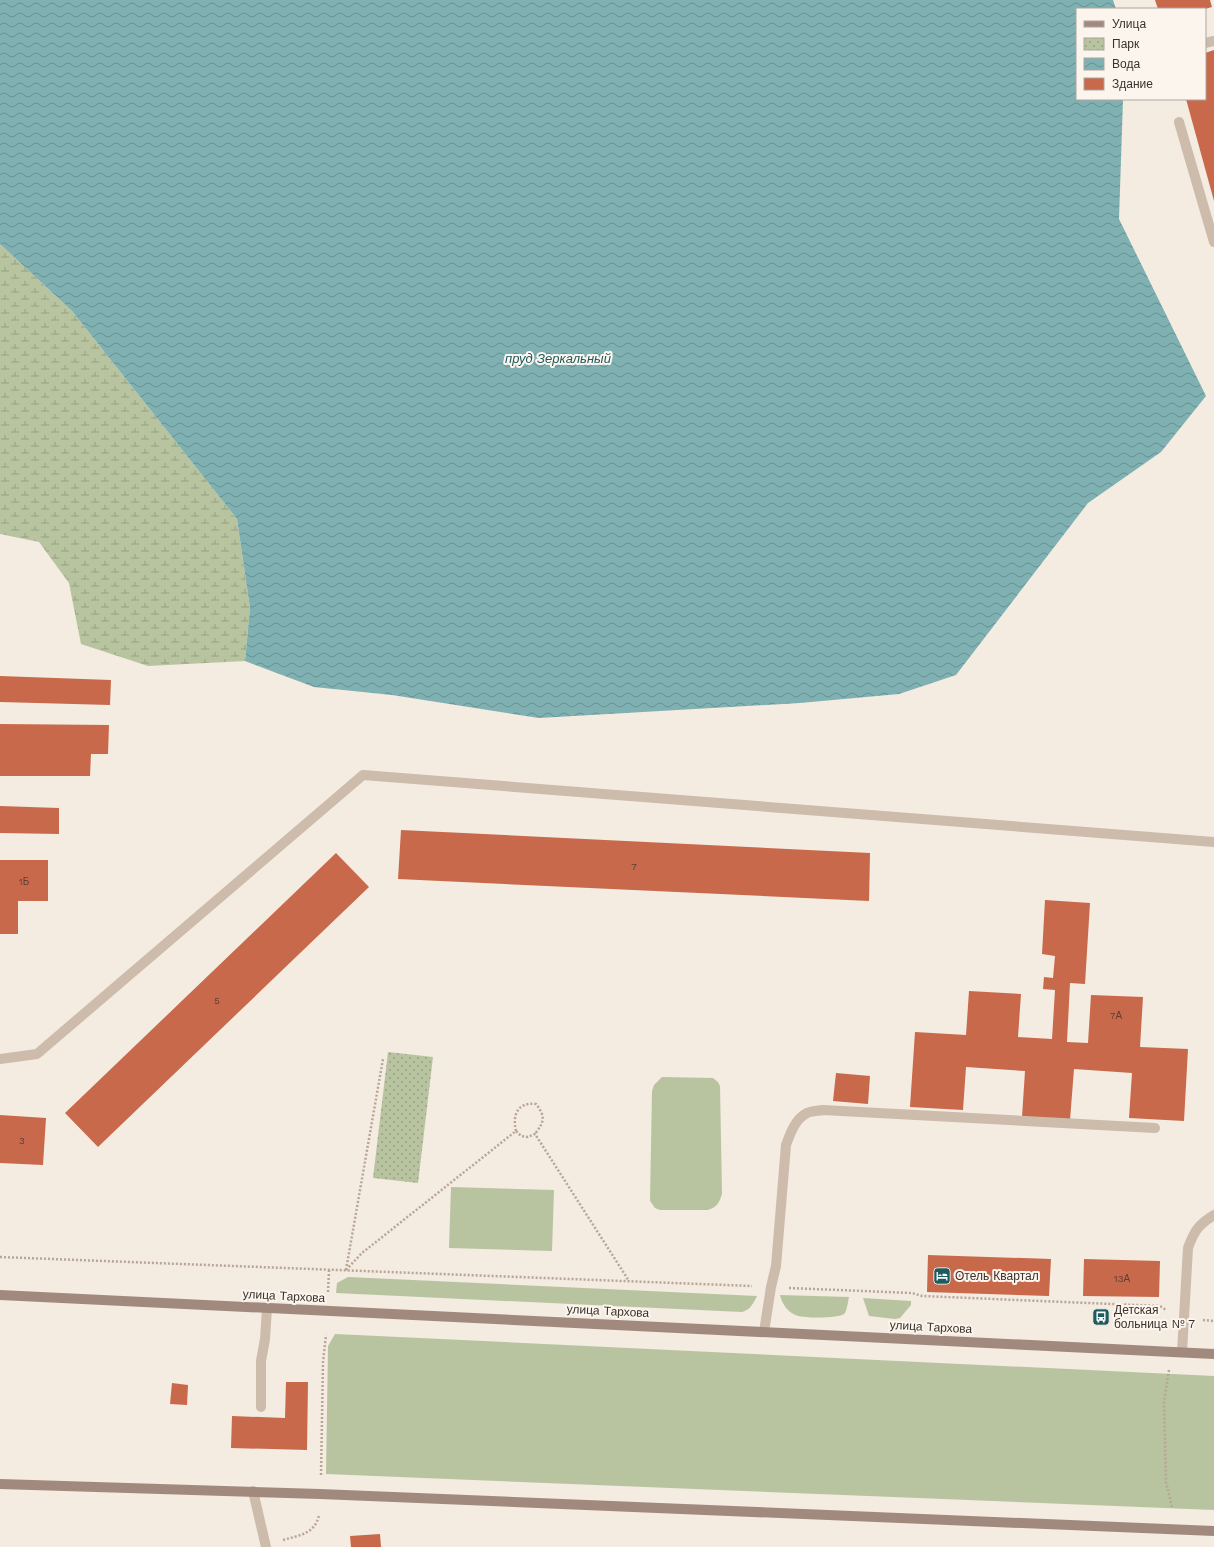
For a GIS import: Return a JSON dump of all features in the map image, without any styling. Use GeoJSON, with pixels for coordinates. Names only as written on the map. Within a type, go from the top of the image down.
{"type":"FeatureCollection","features":[{"type":"Feature","properties":{"kind":"main road","name":"улица Тархова"},"geometry":{"type":"LineString","coordinates":[[0,1295],[1214,1354]]}},
{"type":"Feature","properties":{"kind":"main road"},"geometry":{"type":"LineString","coordinates":[[0,1484],[252,1491],[1214,1530]]}},
{"type":"Feature","properties":{"kind":"lane"},"geometry":{"type":"LineString","coordinates":[[1179,122],[1214,242]]}},
{"type":"Feature","properties":{"kind":"lane"},"geometry":{"type":"LineString","coordinates":[[0,1059],[37,1054],[362,775],[1214,842]]}},
{"type":"Feature","properties":{"kind":"lane"},"geometry":{"type":"LineString","coordinates":[[764,1332],[776,1266],[786,1145],[792,1129],[799,1119],[807,1113],[823,1110],[1155,1128]]}},
{"type":"Feature","properties":{"kind":"lane"},"geometry":{"type":"LineString","coordinates":[[1182,1352],[1188,1248],[1194,1232],[1204,1221],[1214,1215]]}},
{"type":"Feature","properties":{"kind":"lane"},"geometry":{"type":"LineString","coordinates":[[261,1407],[261,1361],[265,1339],[267,1308]]}},
{"type":"Feature","properties":{"kind":"lane"},"geometry":{"type":"LineString","coordinates":[[252,1491],[266,1546]]}},
{"type":"Feature","properties":{"kind":"path"},"geometry":{"type":"LineString","coordinates":[[346,1271],[383,1059]]}},
{"type":"Feature","properties":{"kind":"path"},"geometry":{"type":"LineString","coordinates":[[527,1103],[536,1104],[543,1118],[542,1124],[535,1134],[528,1137],[521,1136],[516,1131],[514,1124],[515,1114],[527,1103]]}},
{"type":"Feature","properties":{"kind":"path"},"geometry":{"type":"LineString","coordinates":[[346,1271],[362,1253],[516,1131]]}},
{"type":"Feature","properties":{"kind":"path"},"geometry":{"type":"LineString","coordinates":[[535,1134],[628,1282]]}},
{"type":"Feature","properties":{"kind":"path"},"geometry":{"type":"LineString","coordinates":[[0,1257],[771,1287],[912,1293],[930,1297],[1160,1306],[1184,1320],[1214,1321]]}},
{"type":"Feature","properties":{"kind":"path"},"geometry":{"type":"LineString","coordinates":[[328,1292],[329,1270]]}},
{"type":"Feature","properties":{"kind":"path"},"geometry":{"type":"LineString","coordinates":[[321,1475],[323,1362],[326,1335]]}},
{"type":"Feature","properties":{"kind":"path"},"geometry":{"type":"LineString","coordinates":[[1169,1370],[1164,1409],[1166,1482],[1172,1507]]}},
{"type":"Feature","properties":{"kind":"path"},"geometry":{"type":"LineString","coordinates":[[266,1546],[310,1531],[317,1522],[319,1515]]}},
{"type":"Feature","properties":{"kind":"green space"},"geometry":{"type":"Polygon","coordinates":[[[0,244],[72,311],[237,519],[250,608],[245,661],[148,666],[81,644],[69,583],[39,542],[0,534],[0,244]]]}},
{"type":"Feature","properties":{"kind":"green space"},"geometry":{"type":"Polygon","coordinates":[[[388,1052],[433,1057],[418,1183],[373,1178],[388,1052]]]}},
{"type":"Feature","properties":{"kind":"green space"},"geometry":{"type":"Polygon","coordinates":[[[662,1077],[713,1078],[720,1086],[722,1194],[720,1200],[714,1208],[708,1210],[660,1210],[655,1208],[650,1201],[652,1091],[654,1085],[662,1077]]]}},
{"type":"Feature","properties":{"kind":"green space"},"geometry":{"type":"Polygon","coordinates":[[[451,1187],[554,1190],[552,1251],[449,1248],[451,1187]]]}},
{"type":"Feature","properties":{"kind":"green space"},"geometry":{"type":"Polygon","coordinates":[[[348,1277],[757,1296],[753,1304],[742,1312],[336,1293],[337,1283],[348,1277]]]}},
{"type":"Feature","properties":{"kind":"green space"},"geometry":{"type":"Polygon","coordinates":[[[780,1295],[849,1297],[846,1311],[842,1315],[815,1318],[794,1315],[784,1305],[780,1295]]]}},
{"type":"Feature","properties":{"kind":"green space"},"geometry":{"type":"Polygon","coordinates":[[[863,1298],[911,1301],[911,1305],[900,1318],[895,1319],[869,1316],[863,1298]]]}},
{"type":"Feature","properties":{"kind":"green space"},"geometry":{"type":"Polygon","coordinates":[[[335,1334],[1214,1376],[1214,1510],[326,1474],[328,1346],[335,1334]]]}},
{"type":"Feature","properties":{"kind":"water","name":"пруд Зеркальный"},"geometry":{"type":"Polygon","coordinates":[[[0,0],[1113,0],[1116,8],[1076,8],[1076,100],[1123,100],[1119,219],[1206,396],[1161,452],[1088,503],[956,675],[899,694],[800,703],[539,718],[392,695],[314,687],[245,661],[250,608],[237,519],[72,311],[0,244],[0,0]]]}},
{"type":"Feature","properties":{"kind":"building"},"geometry":{"type":"Polygon","coordinates":[[[1155,0],[1210,0],[1212,7],[1206,9],[1158,8],[1155,0]]]}},
{"type":"Feature","properties":{"kind":"building"},"geometry":{"type":"Polygon","coordinates":[[[1214,50],[1214,201],[1186,100],[1206,100],[1206,53],[1214,50]]]}},
{"type":"Feature","properties":{"kind":"building"},"geometry":{"type":"Polygon","coordinates":[[[0,676],[111,680],[110,705],[0,702],[0,676]]]}},
{"type":"Feature","properties":{"kind":"building"},"geometry":{"type":"Polygon","coordinates":[[[0,724],[109,725],[108,754],[91,754],[90,776],[0,776],[0,724]]]}},
{"type":"Feature","properties":{"kind":"building"},"geometry":{"type":"Polygon","coordinates":[[[0,806],[59,808],[59,834],[0,833],[0,806]]]}},
{"type":"Feature","properties":{"kind":"building"},"geometry":{"type":"Polygon","coordinates":[[[401,830],[870,853],[869,901],[398,879],[401,830]]]}},
{"type":"Feature","properties":{"kind":"building"},"geometry":{"type":"Polygon","coordinates":[[[336,853],[369,887],[98,1147],[65,1113],[336,853]]]}},
{"type":"Feature","properties":{"kind":"building"},"geometry":{"type":"Polygon","coordinates":[[[0,860],[48,860],[48,901],[18,901],[18,934],[0,934],[0,860]]]}},
{"type":"Feature","properties":{"kind":"building"},"geometry":{"type":"Polygon","coordinates":[[[1045,900],[1090,903],[1085,984],[1070,983],[1067,1042],[1088,1043],[1091,995],[1143,997],[1140,1047],[1188,1049],[1184,1121],[1129,1118],[1132,1073],[1074,1069],[1070,1120],[1022,1117],[1025,1071],[966,1067],[963,1110],[910,1107],[915,1032],[966,1035],[969,991],[1021,994],[1018,1037],[1052,1039],[1055,990],[1043,989],[1044,977],[1053,978],[1055,956],[1042,954],[1045,900]]]}},
{"type":"Feature","properties":{"kind":"building"},"geometry":{"type":"Polygon","coordinates":[[[836,1073],[870,1076],[868,1104],[833,1101],[836,1073]]]}},
{"type":"Feature","properties":{"kind":"building"},"geometry":{"type":"Polygon","coordinates":[[[0,1115],[46,1118],[43,1165],[0,1163],[0,1115]]]}},
{"type":"Feature","properties":{"kind":"building"},"geometry":{"type":"Polygon","coordinates":[[[928,1255],[1051,1259],[1049,1296],[927,1292],[928,1255]]]}},
{"type":"Feature","properties":{"kind":"building"},"geometry":{"type":"Polygon","coordinates":[[[1084,1259],[1160,1261],[1159,1297],[1083,1296],[1084,1259]]]}},
{"type":"Feature","properties":{"kind":"building"},"geometry":{"type":"Polygon","coordinates":[[[286,1382],[308,1382],[307,1450],[231,1448],[232,1416],[285,1418],[286,1382]]]}},
{"type":"Feature","properties":{"kind":"building"},"geometry":{"type":"Polygon","coordinates":[[[172,1383],[188,1385],[187,1405],[170,1404],[172,1383]]]}},
{"type":"Feature","properties":{"kind":"building"},"geometry":{"type":"Polygon","coordinates":[[[380,1534],[381,1547],[351,1547],[350,1536],[380,1534]]]}},
{"type":"Feature","properties":{"kind":"place","name":"Отель Квартал"},"geometry":{"type":"Point","coordinates":[942,1276]}},
{"type":"Feature","properties":{"kind":"place","name":"Детская больница № 7"},"geometry":{"type":"Point","coordinates":[1101,1317]}}]}
